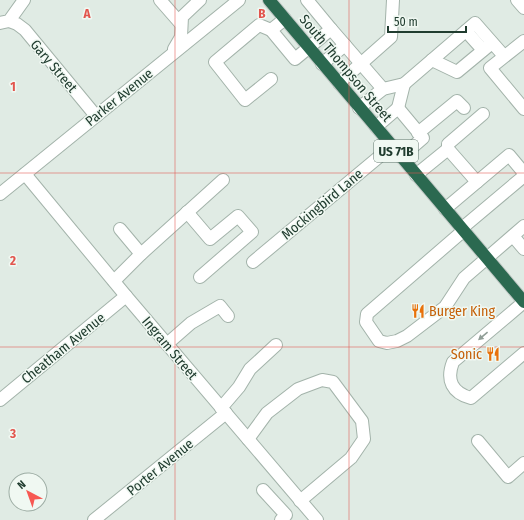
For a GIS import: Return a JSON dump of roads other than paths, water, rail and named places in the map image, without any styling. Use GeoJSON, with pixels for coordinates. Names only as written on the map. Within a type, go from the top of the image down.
{"type":"FeatureCollection","features":[{"type":"Feature","properties":{"kind":"highway","name":"South Thompson Street"},"geometry":{"type":"LineString","coordinates":[[269,0],[524,302]]}},
{"type":"Feature","properties":{"kind":"street"},"geometry":{"type":"LineString","coordinates":[[4,22],[24,0]]}},
{"type":"Feature","properties":{"kind":"street"},"geometry":{"type":"LineString","coordinates":[[160,0],[181,24]]}},
{"type":"Feature","properties":{"kind":"street","name":"Parker Avenue"},"geometry":{"type":"LineString","coordinates":[[0,194],[239,0]]}},
{"type":"Feature","properties":{"kind":"street"},"geometry":{"type":"LineString","coordinates":[[339,83],[391,38],[393,0]]}},
{"type":"Feature","properties":{"kind":"street"},"geometry":{"type":"LineString","coordinates":[[517,0],[524,8]]}},
{"type":"Feature","properties":{"kind":"street"},"geometry":{"type":"LineString","coordinates":[[171,55],[182,37],[182,17],[195,2]]}},
{"type":"Feature","properties":{"kind":"street"},"geometry":{"type":"LineString","coordinates":[[314,2],[331,29],[382,89]]}},
{"type":"Feature","properties":{"kind":"street"},"geometry":{"type":"LineString","coordinates":[[271,30],[285,19]]}},
{"type":"Feature","properties":{"kind":"street","name":"Gary Street"},"geometry":{"type":"LineString","coordinates":[[4,22],[17,24],[25,30],[96,116]]}},
{"type":"Feature","properties":{"kind":"street"},"geometry":{"type":"LineString","coordinates":[[360,108],[382,89],[404,84],[475,23],[488,47],[504,56]]}},
{"type":"Feature","properties":{"kind":"street"},"geometry":{"type":"LineString","coordinates":[[271,79],[245,100],[215,62],[259,25],[271,30],[296,59],[331,29]]}},
{"type":"Feature","properties":{"kind":"street"},"geometry":{"type":"LineString","coordinates":[[524,41],[490,68],[524,109]]}},
{"type":"Feature","properties":{"kind":"street"},"geometry":{"type":"LineString","coordinates":[[322,64],[345,45]]}},
{"type":"Feature","properties":{"kind":"street"},"geometry":{"type":"LineString","coordinates":[[432,60],[457,72],[488,47]]}},
{"type":"Feature","properties":{"kind":"street"},"geometry":{"type":"LineString","coordinates":[[376,127],[398,108],[404,84]]}},
{"type":"Feature","properties":{"kind":"street"},"geometry":{"type":"LineString","coordinates":[[418,132],[457,101],[464,108]]}},
{"type":"Feature","properties":{"kind":"street"},"geometry":{"type":"LineString","coordinates":[[398,108],[423,138],[401,157]]}},
{"type":"Feature","properties":{"kind":"street"},"geometry":{"type":"LineString","coordinates":[[416,175],[448,149],[448,144],[483,114]]}},
{"type":"Feature","properties":{"kind":"street","name":"Mockingbird Lane"},"geometry":{"type":"LineString","coordinates":[[253,262],[392,146]]}},
{"type":"Feature","properties":{"kind":"street"},"geometry":{"type":"LineString","coordinates":[[448,149],[477,182]]}},
{"type":"Feature","properties":{"kind":"street"},"geometry":{"type":"LineString","coordinates":[[445,209],[510,156],[524,173]]}},
{"type":"Feature","properties":{"kind":"street","name":"Ingram Street"},"geometry":{"type":"LineString","coordinates":[[25,174],[126,296],[300,501],[312,518]]}},
{"type":"Feature","properties":{"kind":"street"},"geometry":{"type":"LineString","coordinates":[[524,176],[367,314],[366,322],[379,341],[392,342],[407,336],[445,307],[464,278],[524,226]]}},
{"type":"Feature","properties":{"kind":"street"},"geometry":{"type":"LineString","coordinates":[[114,281],[141,254],[223,180]]}},
{"type":"Feature","properties":{"kind":"street"},"geometry":{"type":"LineString","coordinates":[[187,212],[210,239],[238,216],[252,232],[200,277]]}},
{"type":"Feature","properties":{"kind":"street"},"geometry":{"type":"LineString","coordinates":[[120,229],[141,254]]}},
{"type":"Feature","properties":{"kind":"street"},"geometry":{"type":"LineString","coordinates":[[513,236],[524,249]]}},
{"type":"Feature","properties":{"kind":"street","name":"Cheatham Avenue"},"geometry":{"type":"LineString","coordinates":[[0,400],[126,296]]}},
{"type":"Feature","properties":{"kind":"street"},"geometry":{"type":"LineString","coordinates":[[524,302],[453,362],[449,373],[453,386],[460,395],[471,398],[524,353]]}},
{"type":"Feature","properties":{"kind":"street"},"geometry":{"type":"LineString","coordinates":[[167,344],[190,323],[220,306],[228,316]]}},
{"type":"Feature","properties":{"kind":"street","name":"Porter Avenue"},"geometry":{"type":"LineString","coordinates":[[94,520],[223,411],[250,369],[276,345]]}},
{"type":"Feature","properties":{"kind":"street"},"geometry":{"type":"LineString","coordinates":[[248,439],[267,413],[298,389],[322,380],[333,382],[362,421],[364,439],[351,458],[300,501]]}},
{"type":"Feature","properties":{"kind":"street"},"geometry":{"type":"LineString","coordinates":[[478,441],[508,477],[524,463]]}},
{"type":"Feature","properties":{"kind":"street"},"geometry":{"type":"LineString","coordinates":[[263,490],[286,515],[281,520]]}},
{"type":"Feature","properties":{"kind":"place","name":"Burger King"},"geometry":{"type":"Point","coordinates":[418,311]}},
{"type":"Feature","properties":{"kind":"place","name":"Sonic"},"geometry":{"type":"Point","coordinates":[493,354]}}]}
